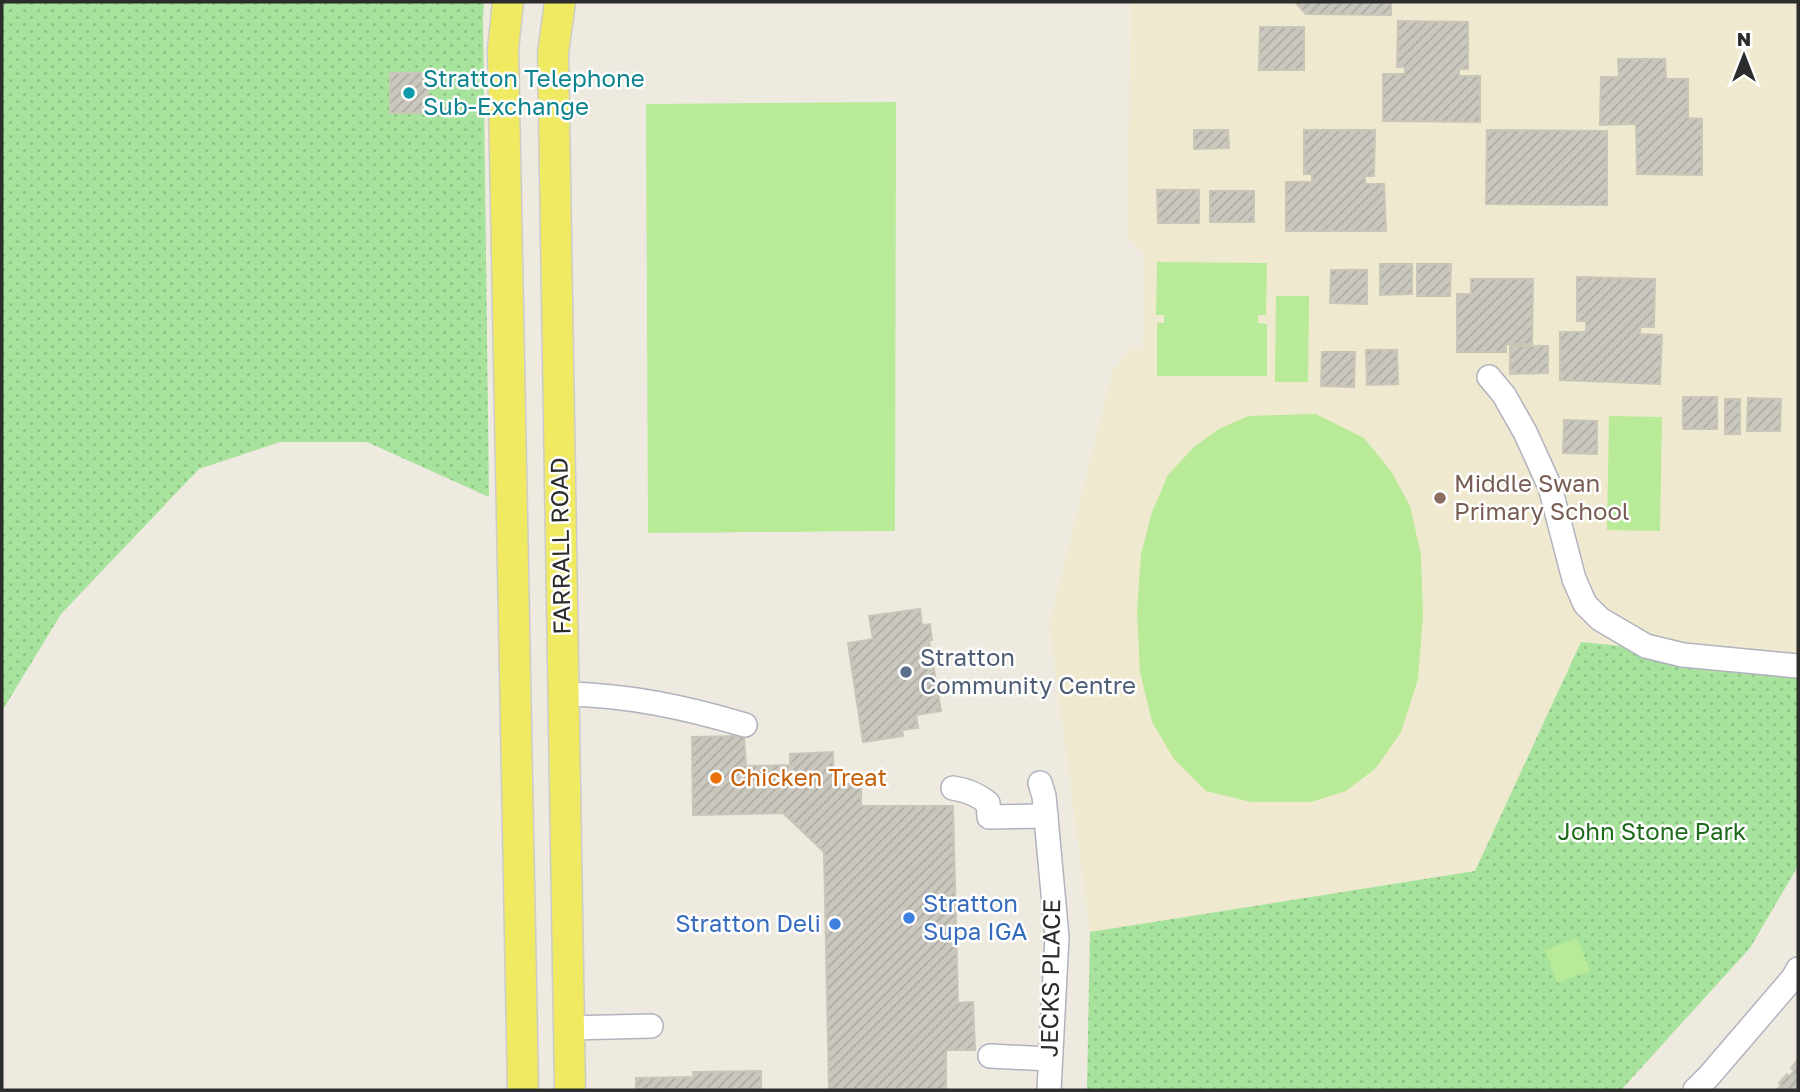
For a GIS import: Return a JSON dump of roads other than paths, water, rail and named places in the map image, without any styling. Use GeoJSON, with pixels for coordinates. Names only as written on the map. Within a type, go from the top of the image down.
{"type":"FeatureCollection","features":[{"type":"Feature","properties":{"kind":"main road","name":"FARRALL ROAD"},"geometry":{"type":"LineString","coordinates":[[508,2],[503,50],[523,1090]]}},
{"type":"Feature","properties":{"kind":"main road","name":"FARRALL ROAD"},"geometry":{"type":"LineString","coordinates":[[560,2],[553,53],[570,1090]]}},
{"type":"Feature","properties":{"kind":"street"},"geometry":{"type":"LineString","coordinates":[[1489,377],[1504,395],[1525,432],[1550,487],[1574,579],[1585,604],[1601,620],[1646,646],[1683,655],[1798,666]]}},
{"type":"Feature","properties":{"kind":"street"},"geometry":{"type":"LineString","coordinates":[[564,694],[648,701],[745,725]]}},
{"type":"Feature","properties":{"kind":"street","name":"JECKS PLACE"},"geometry":{"type":"LineString","coordinates":[[1040,783],[1044,796],[1056,937],[1049,1090]]}},
{"type":"Feature","properties":{"kind":"street"},"geometry":{"type":"LineString","coordinates":[[953,788],[966,790],[988,803],[989,817],[1046,816]]}},
{"type":"Feature","properties":{"kind":"street"},"geometry":{"type":"LineString","coordinates":[[1695,1090],[1798,969]]}},
{"type":"Feature","properties":{"kind":"street"},"geometry":{"type":"LineString","coordinates":[[569,1028],[651,1027]]}},
{"type":"Feature","properties":{"kind":"street"},"geometry":{"type":"LineString","coordinates":[[990,1056],[1049,1059]]}},
{"type":"Feature","properties":{"kind":"place","name":"Stratton Telephone Sub-Exchange"},"geometry":{"type":"Point","coordinates":[409,93]}},
{"type":"Feature","properties":{"kind":"place","name":"Middle Swan Primary School"},"geometry":{"type":"Point","coordinates":[1440,498]}},
{"type":"Feature","properties":{"kind":"place","name":"Stratton Community Centre"},"geometry":{"type":"Point","coordinates":[906,672]}},
{"type":"Feature","properties":{"kind":"place","name":"Chicken Treat"},"geometry":{"type":"Point","coordinates":[716,778]}},
{"type":"Feature","properties":{"kind":"place","name":"Stratton Supa IGA"},"geometry":{"type":"Point","coordinates":[909,918]}},
{"type":"Feature","properties":{"kind":"place","name":"Stratton Deli"},"geometry":{"type":"Point","coordinates":[835,924]}},
{"type":"Feature","properties":{"kind":"park label","name":"John Stone Park"},"geometry":{"type":"Point","coordinates":[1652,832]}}]}
